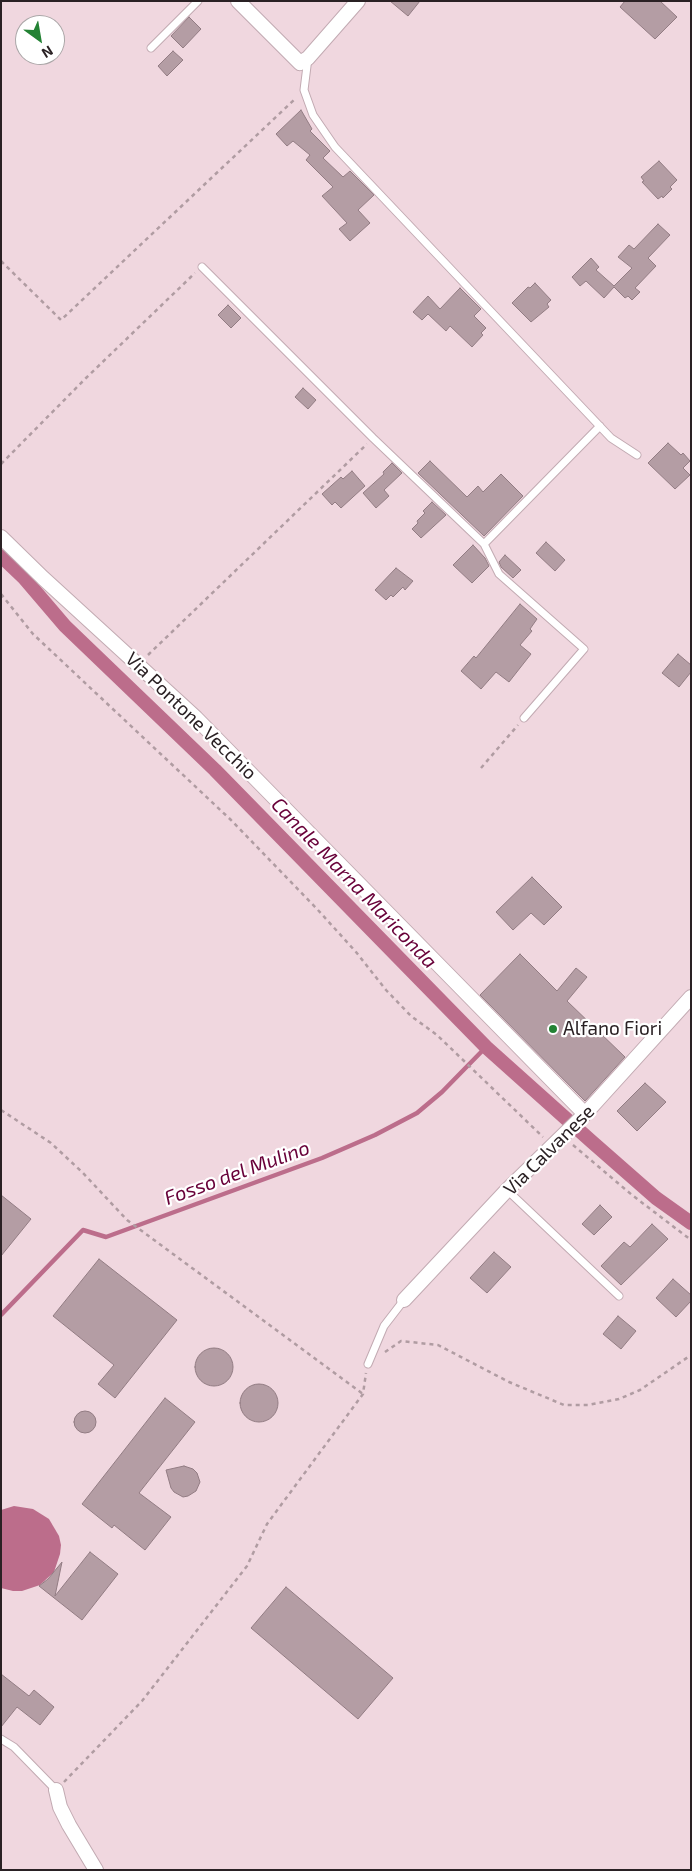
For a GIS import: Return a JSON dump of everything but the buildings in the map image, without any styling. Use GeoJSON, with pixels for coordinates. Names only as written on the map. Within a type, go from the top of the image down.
{"type":"FeatureCollection","features":[{"type":"Feature","properties":{"kind":"street"},"geometry":{"type":"LineString","coordinates":[[238,1],[300,63],[308,58],[358,1]]}},
{"type":"Feature","properties":{"kind":"street","name":"Via Pontone Vecchio"},"geometry":{"type":"LineString","coordinates":[[1,537],[196,718],[583,1116]]}},
{"type":"Feature","properties":{"kind":"street","name":"Via Calvanese"},"geometry":{"type":"LineString","coordinates":[[404,1300],[507,1190],[583,1116],[691,997]]}},
{"type":"Feature","properties":{"kind":"street"},"geometry":{"type":"LineString","coordinates":[[56,1790],[60,1807],[96,1870]]}},
{"type":"Feature","properties":{"kind":"lane"},"geometry":{"type":"LineString","coordinates":[[151,48],[198,1]]}},
{"type":"Feature","properties":{"kind":"lane"},"geometry":{"type":"LineString","coordinates":[[308,58],[304,90],[313,115],[336,147],[611,438],[636,455]]}},
{"type":"Feature","properties":{"kind":"lane"},"geometry":{"type":"LineString","coordinates":[[202,267],[373,438],[484,544],[499,574],[584,648],[524,718]]}},
{"type":"Feature","properties":{"kind":"lane"},"geometry":{"type":"LineString","coordinates":[[484,544],[600,426]]}},
{"type":"Feature","properties":{"kind":"lane"},"geometry":{"type":"LineString","coordinates":[[507,1190],[619,1296]]}},
{"type":"Feature","properties":{"kind":"lane"},"geometry":{"type":"LineString","coordinates":[[368,1364],[384,1326],[404,1300]]}},
{"type":"Feature","properties":{"kind":"lane"},"geometry":{"type":"LineString","coordinates":[[1,1739],[14,1748],[56,1790]]}},
{"type":"Feature","properties":{"kind":"path"},"geometry":{"type":"LineString","coordinates":[[1,261],[61,320],[304,90]]}},
{"type":"Feature","properties":{"kind":"path"},"geometry":{"type":"LineString","coordinates":[[1,464],[86,378],[202,267]]}},
{"type":"Feature","properties":{"kind":"path"},"geometry":{"type":"LineString","coordinates":[[138,665],[373,438]]}},
{"type":"Feature","properties":{"kind":"path"},"geometry":{"type":"LineString","coordinates":[[1,594],[34,634],[231,820],[317,909],[356,952],[386,990],[411,1016],[437,1035],[472,1069],[691,1240]]}},
{"type":"Feature","properties":{"kind":"path"},"geometry":{"type":"LineString","coordinates":[[481,768],[524,718]]}},
{"type":"Feature","properties":{"kind":"path"},"geometry":{"type":"LineString","coordinates":[[1,1110],[51,1144],[83,1173],[127,1220],[146,1235],[176,1255],[363,1394]]}},
{"type":"Feature","properties":{"kind":"path"},"geometry":{"type":"LineString","coordinates":[[56,1790],[142,1701],[247,1566],[267,1524],[363,1394],[368,1364],[401,1341],[438,1346],[509,1382],[564,1405],[588,1405],[619,1399],[640,1390],[691,1356]]}},
{"type":"Feature","properties":{"kind":"shaded area"},"geometry":{"type":"Polygon","coordinates":[[[14,1506],[33,1509],[49,1519],[59,1536],[61,1545],[54,1572],[40,1585],[22,1591],[1,1588],[1,1510],[14,1506]]]}},
{"type":"Feature","properties":{"kind":"waterway","name":"Canale Marna Mariconda"},"geometry":{"type":"LineString","coordinates":[[1,556],[24,578],[65,626],[215,770],[486,1047],[656,1198],[691,1223]]}},
{"type":"Feature","properties":{"kind":"waterway","name":"Fosso del Mulino"},"geometry":{"type":"LineString","coordinates":[[1,1315],[83,1230],[106,1237],[322,1158],[375,1135],[417,1113],[442,1092],[486,1047]]}},
{"type":"Feature","properties":{"kind":"place","name":"Alfano Fiori"},"geometry":{"type":"Point","coordinates":[553,1029]}}]}
